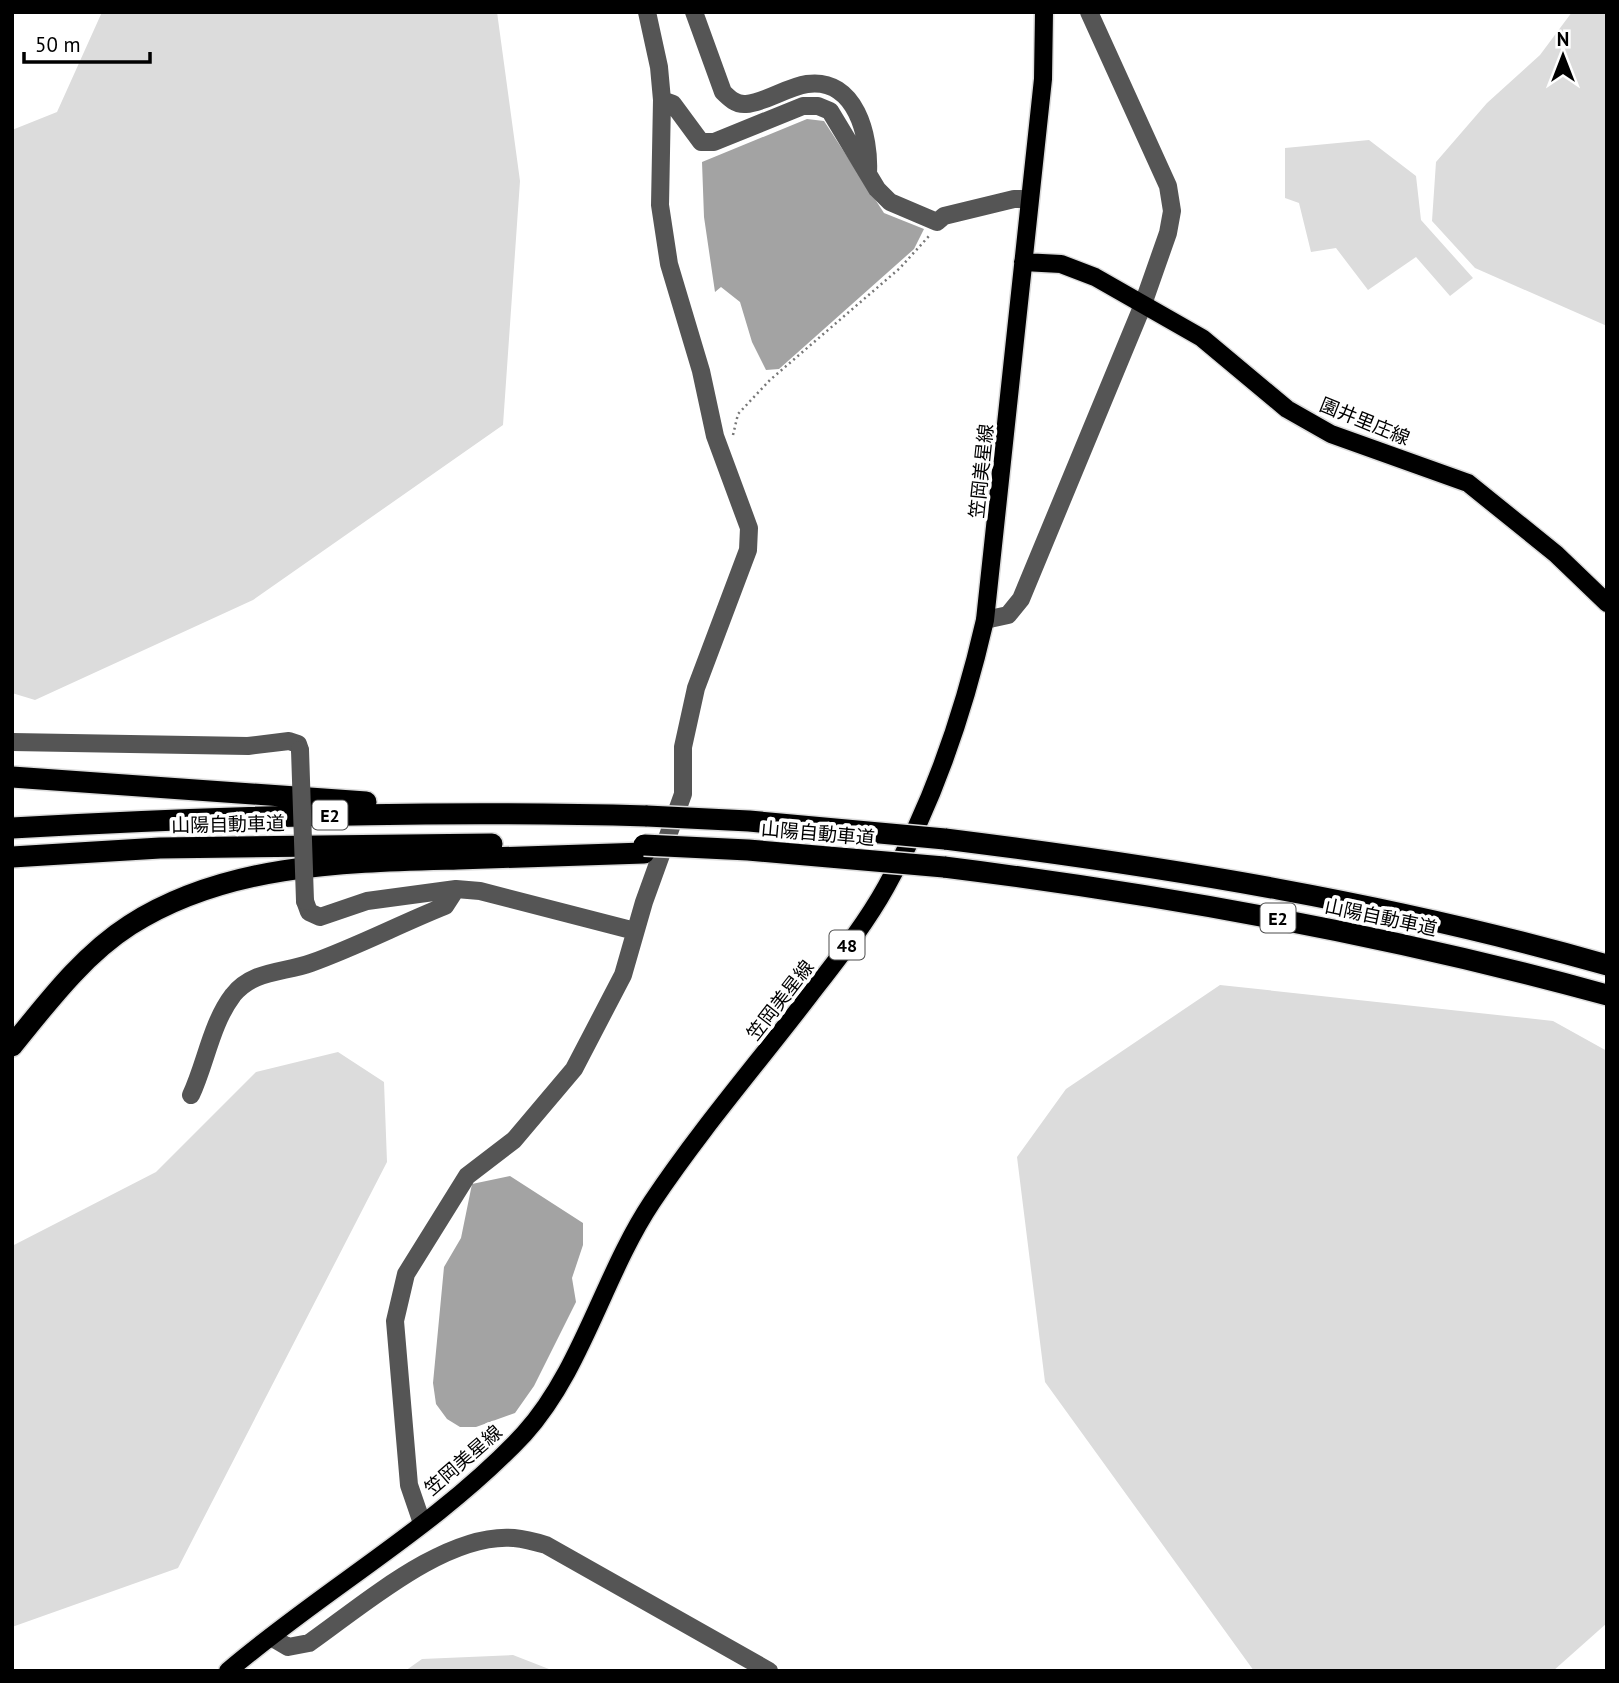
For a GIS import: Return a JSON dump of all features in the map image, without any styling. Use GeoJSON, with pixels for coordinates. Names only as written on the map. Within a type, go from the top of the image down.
{"type":"FeatureCollection","features":[{"type":"Feature","properties":{"kind":"highway"},"geometry":{"type":"LineString","coordinates":[[12,777],[520,813]]}},
{"type":"Feature","properties":{"kind":"highway","name":"山陽自動車道"},"geometry":{"type":"LineString","coordinates":[[12,828],[160,819],[520,813],[776,823],[946,839],[1212,876],[1370,906],[1531,943],[1607,965]]}},
{"type":"Feature","properties":{"kind":"highway","name":"山陽自動車道"},"geometry":{"type":"LineString","coordinates":[[12,857],[160,848],[404,843],[748,850],[944,867],[1179,900],[1337,929],[1523,972],[1607,995]]}},
{"type":"Feature","properties":{"kind":"highway"},"geometry":{"type":"LineString","coordinates":[[12,1046],[94,953],[129,925],[183,896],[256,874],[335,865],[644,849]]}},
{"type":"Feature","properties":{"kind":"main road","name":"笠岡美星線"},"geometry":{"type":"LineString","coordinates":[[229,1671],[422,1523],[495,1462],[546,1406],[622,1252],[652,1202],[838,958],[886,887],[937,779],[969,692],[985,620],[1043,79],[1044,12]]}},
{"type":"Feature","properties":{"kind":"main road","name":"園井里庄線"},"geometry":{"type":"LineString","coordinates":[[1023,262],[1061,264],[1095,277],[1142,307],[1202,338],[1287,409],[1331,434],[1468,483],[1556,554],[1607,603]]}},
{"type":"Feature","properties":{"kind":"street"},"geometry":{"type":"LineString","coordinates":[[422,1523],[409,1485],[395,1321],[406,1274],[467,1176],[514,1140],[574,1069],[623,975],[635,931],[683,794],[683,747],[696,688],[748,550],[749,528],[715,436],[701,371],[668,264],[660,205],[662,100],[659,67],[647,12]]}},
{"type":"Feature","properties":{"kind":"street"},"geometry":{"type":"LineString","coordinates":[[694,12],[723,92],[733,101],[746,104],[808,84],[827,85],[840,91],[864,127],[869,150],[868,173]]}},
{"type":"Feature","properties":{"kind":"street"},"geometry":{"type":"LineString","coordinates":[[985,620],[1008,615],[1021,599],[1142,307],[1172,211],[1168,186],[1089,12]]}},
{"type":"Feature","properties":{"kind":"street"},"geometry":{"type":"LineString","coordinates":[[662,100],[673,104],[701,142],[714,142],[803,106],[818,106],[830,111],[841,125],[877,189],[890,202],[937,222],[944,216],[1014,198],[1029,199]]}},
{"type":"Feature","properties":{"kind":"street"},"geometry":{"type":"LineString","coordinates":[[12,742],[248,746],[289,741],[298,744],[300,751],[305,901],[309,912],[320,917],[367,901],[456,889],[480,891],[635,931]]}},
{"type":"Feature","properties":{"kind":"street"},"geometry":{"type":"LineString","coordinates":[[191,1095],[217,1025],[233,995],[252,979],[278,969],[308,964],[445,906],[456,889]]}},
{"type":"Feature","properties":{"kind":"street"},"geometry":{"type":"LineString","coordinates":[[271,1637],[288,1647],[309,1643],[433,1557],[476,1543],[513,1537],[546,1545],[769,1671]]}},
{"type":"Feature","properties":{"kind":"path"},"geometry":{"type":"LineString","coordinates":[[732,444],[738,414],[753,397],[900,268],[930,236],[937,222]]}},
{"type":"Feature","properties":{"kind":"shaded area"},"geometry":{"type":"Polygon","coordinates":[[[102,12],[497,12],[520,181],[503,425],[253,600],[35,700],[12,693],[12,130],[57,112],[102,12]]]}},
{"type":"Feature","properties":{"kind":"shaded area"},"geometry":{"type":"Polygon","coordinates":[[[1572,12],[1607,12],[1607,326],[1475,268],[1432,221],[1436,162],[1487,103],[1540,55],[1572,12]]]}},
{"type":"Feature","properties":{"kind":"shaded area"},"geometry":{"type":"Polygon","coordinates":[[[807,119],[824,121],[884,213],[924,229],[914,249],[779,369],[766,370],[752,342],[740,302],[721,287],[715,292],[704,217],[702,162],[807,119]]]}},
{"type":"Feature","properties":{"kind":"shaded area"},"geometry":{"type":"Polygon","coordinates":[[[1369,140],[1416,176],[1421,220],[1473,278],[1450,296],[1416,257],[1368,290],[1336,248],[1311,252],[1299,203],[1285,198],[1285,148],[1369,140]]]}},
{"type":"Feature","properties":{"kind":"shaded area"},"geometry":{"type":"Polygon","coordinates":[[[1220,985],[1553,1021],[1607,1051],[1607,1623],[1553,1671],[1254,1671],[1045,1382],[1017,1157],[1066,1089],[1220,985]]]}},
{"type":"Feature","properties":{"kind":"shaded area"},"geometry":{"type":"Polygon","coordinates":[[[338,1052],[384,1082],[387,1162],[178,1568],[12,1627],[12,1246],[156,1172],[256,1072],[338,1052]]]}},
{"type":"Feature","properties":{"kind":"shaded area"},"geometry":{"type":"Polygon","coordinates":[[[510,1176],[583,1223],[583,1245],[572,1278],[576,1302],[534,1386],[515,1413],[476,1427],[460,1427],[447,1419],[436,1404],[433,1383],[444,1267],[461,1238],[472,1184],[510,1176]]]}},
{"type":"Feature","properties":{"kind":"shaded area"},"geometry":{"type":"Polygon","coordinates":[[[513,1655],[554,1671],[405,1671],[422,1659],[513,1655]]]}}]}
